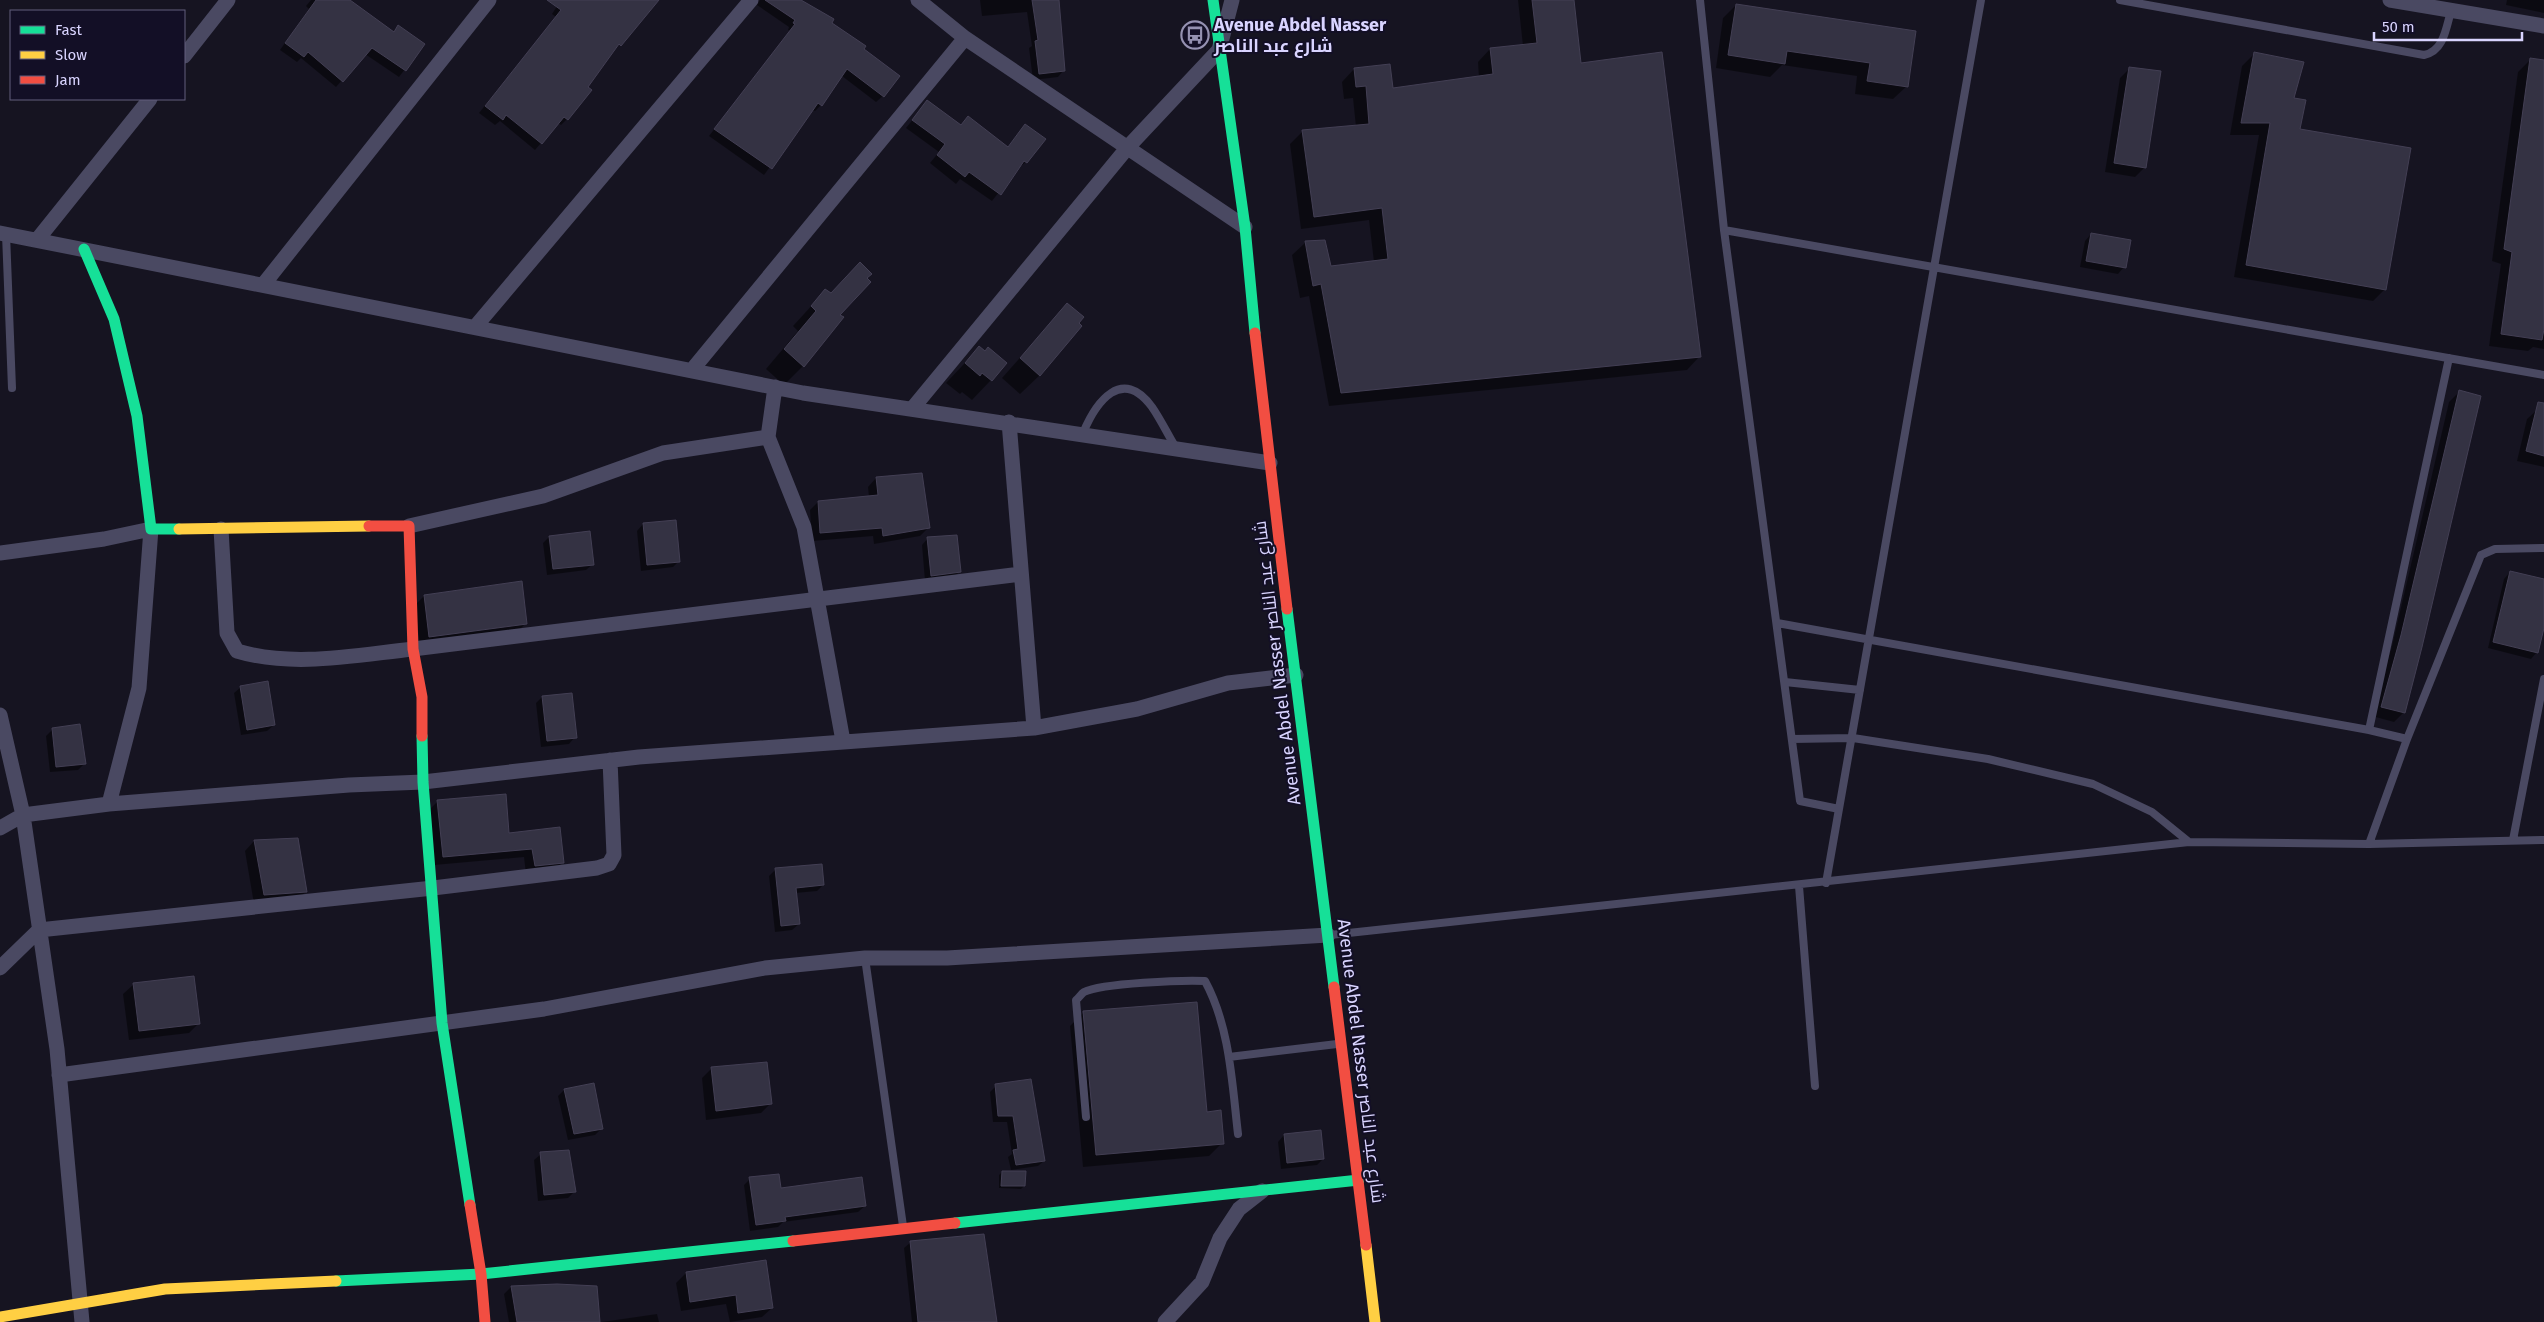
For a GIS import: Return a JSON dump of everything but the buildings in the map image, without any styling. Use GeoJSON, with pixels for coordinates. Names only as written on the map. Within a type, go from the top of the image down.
{"type":"FeatureCollection","features":[{"type":"Feature","properties":{"kind":"street"},"geometry":{"type":"LineString","coordinates":[[185,55],[228,0]]}},
{"type":"Feature","properties":{"kind":"street"},"geometry":{"type":"LineString","coordinates":[[475,327],[751,0]]}},
{"type":"Feature","properties":{"kind":"street"},"geometry":{"type":"LineString","coordinates":[[918,0],[929,5],[966,38],[1245,227]]}},
{"type":"Feature","properties":{"kind":"street","name":"Avenue Abdel Nasser شارع عبد الناصر"},"geometry":{"type":"LineString","coordinates":[[1213,0],[1245,227],[1270,463],[1375,1322]]}},
{"type":"Feature","properties":{"kind":"street"},"geometry":{"type":"LineString","coordinates":[[912,409],[1128,148],[1219,50],[1232,0]]}},
{"type":"Feature","properties":{"kind":"street"},"geometry":{"type":"LineString","coordinates":[[2390,0],[2544,26]]}},
{"type":"Feature","properties":{"kind":"street"},"geometry":{"type":"LineString","coordinates":[[263,285],[480,3]]}},
{"type":"Feature","properties":{"kind":"street"},"geometry":{"type":"LineString","coordinates":[[692,370],[966,38]]}},
{"type":"Feature","properties":{"kind":"street"},"geometry":{"type":"LineString","coordinates":[[37,240],[149,100]]}},
{"type":"Feature","properties":{"kind":"street"},"geometry":{"type":"LineString","coordinates":[[3,234],[775,387],[1270,463]]}},
{"type":"Feature","properties":{"kind":"street"},"geometry":{"type":"LineString","coordinates":[[84,249],[114,319],[137,416],[151,529],[139,688],[109,804]]}},
{"type":"Feature","properties":{"kind":"street"},"geometry":{"type":"LineString","coordinates":[[775,387],[768,437],[804,527],[843,741]]}},
{"type":"Feature","properties":{"kind":"street"},"geometry":{"type":"LineString","coordinates":[[1009,422],[1034,728]]}},
{"type":"Feature","properties":{"kind":"street"},"geometry":{"type":"LineString","coordinates":[[0,552],[104,539],[151,529],[409,526],[543,496],[663,452],[768,437]]}},
{"type":"Feature","properties":{"kind":"street"},"geometry":{"type":"LineString","coordinates":[[409,526],[413,649],[422,697],[423,782],[433,888],[442,1023],[481,1274],[485,1322]]}},
{"type":"Feature","properties":{"kind":"street"},"geometry":{"type":"LineString","coordinates":[[221,529],[227,632],[237,651],[260,658],[316,659],[413,649],[1021,574]]}},
{"type":"Feature","properties":{"kind":"street"},"geometry":{"type":"LineString","coordinates":[[0,828],[23,815],[109,804],[349,785],[423,782],[610,760],[1034,728],[1137,709],[1228,683],[1296,675]]}},
{"type":"Feature","properties":{"kind":"street"},"geometry":{"type":"LineString","coordinates":[[0,715],[23,815],[60,1075],[82,1322]]}},
{"type":"Feature","properties":{"kind":"street"},"geometry":{"type":"LineString","coordinates":[[0,968],[39,930],[433,888],[597,868],[609,864],[614,854],[610,760]]}},
{"type":"Feature","properties":{"kind":"street"},"geometry":{"type":"LineString","coordinates":[[60,1075],[544,1009],[765,968],[866,958],[947,958],[1328,935]]}},
{"type":"Feature","properties":{"kind":"street"},"geometry":{"type":"LineString","coordinates":[[0,1317],[80,1302],[165,1290],[481,1274],[1359,1180]]}},
{"type":"Feature","properties":{"kind":"street"},"geometry":{"type":"LineString","coordinates":[[1165,1322],[1202,1282],[1220,1238],[1239,1209],[1263,1190]]}},
{"type":"Feature","properties":{"kind":"lane"},"geometry":{"type":"LineString","coordinates":[[1700,0],[1724,230],[1800,801],[1839,809]]}},
{"type":"Feature","properties":{"kind":"lane"},"geometry":{"type":"LineString","coordinates":[[1826,883],[1853,738],[1981,0]]}},
{"type":"Feature","properties":{"kind":"lane"},"geometry":{"type":"LineString","coordinates":[[2120,0],[2424,55],[2433,53],[2438,49],[2452,10]]}},
{"type":"Feature","properties":{"kind":"lane"},"geometry":{"type":"LineString","coordinates":[[1724,230],[2544,375]]}},
{"type":"Feature","properties":{"kind":"lane"},"geometry":{"type":"LineString","coordinates":[[3,234],[12,388]]}},
{"type":"Feature","properties":{"kind":"lane"},"geometry":{"type":"LineString","coordinates":[[2369,730],[2450,358]]}},
{"type":"Feature","properties":{"kind":"lane"},"geometry":{"type":"LineString","coordinates":[[1083,433],[1099,402],[1115,390],[1128,390],[1140,394],[1152,407],[1176,448]]}},
{"type":"Feature","properties":{"kind":"lane"},"geometry":{"type":"LineString","coordinates":[[2369,844],[2407,739],[2481,555],[2494,549],[2544,548]]}},
{"type":"Feature","properties":{"kind":"lane"},"geometry":{"type":"LineString","coordinates":[[1777,623],[2369,730],[2407,739]]}},
{"type":"Feature","properties":{"kind":"lane"},"geometry":{"type":"LineString","coordinates":[[2513,840],[2544,679]]}},
{"type":"Feature","properties":{"kind":"lane"},"geometry":{"type":"LineString","coordinates":[[1784,682],[1860,690]]}},
{"type":"Feature","properties":{"kind":"lane"},"geometry":{"type":"LineString","coordinates":[[1792,739],[1853,738],[1988,760],[2093,784],[2152,812],[2188,842]]}},
{"type":"Feature","properties":{"kind":"lane"},"geometry":{"type":"LineString","coordinates":[[1328,935],[1799,886],[2188,842],[2369,844],[2544,840]]}},
{"type":"Feature","properties":{"kind":"lane"},"geometry":{"type":"LineString","coordinates":[[1799,886],[1815,1086]]}},
{"type":"Feature","properties":{"kind":"lane"},"geometry":{"type":"LineString","coordinates":[[866,958],[904,1228]]}},
{"type":"Feature","properties":{"kind":"lane"},"geometry":{"type":"LineString","coordinates":[[1086,1117],[1076,1000],[1084,992],[1102,988],[1158,982],[1205,981],[1212,994],[1229,1057],[1238,1134]]}},
{"type":"Feature","properties":{"kind":"lane"},"geometry":{"type":"LineString","coordinates":[[1229,1057],[1342,1044]]}},
{"type":"Feature","properties":{"kind":"traffic: fast"},"geometry":{"type":"LineString","coordinates":[[1213,0],[1245,227],[1255,333]]}},
{"type":"Feature","properties":{"kind":"traffic: fast"},"geometry":{"type":"LineString","coordinates":[[84,249],[114,319],[137,416],[151,529],[179,529]]}},
{"type":"Feature","properties":{"kind":"traffic: fast"},"geometry":{"type":"LineString","coordinates":[[1287,609],[1334,987]]}},
{"type":"Feature","properties":{"kind":"traffic: fast"},"geometry":{"type":"LineString","coordinates":[[422,736],[423,782],[442,1023],[470,1205]]}},
{"type":"Feature","properties":{"kind":"traffic: fast"},"geometry":{"type":"LineString","coordinates":[[955,1223],[1359,1180]]}},
{"type":"Feature","properties":{"kind":"traffic: fast"},"geometry":{"type":"LineString","coordinates":[[336,1281],[481,1274],[793,1241]]}},
{"type":"Feature","properties":{"kind":"traffic: slow"},"geometry":{"type":"LineString","coordinates":[[179,529],[369,526]]}},
{"type":"Feature","properties":{"kind":"traffic: slow"},"geometry":{"type":"LineString","coordinates":[[1366,1245],[1375,1322]]}},
{"type":"Feature","properties":{"kind":"traffic: slow"},"geometry":{"type":"LineString","coordinates":[[0,1317],[165,1289],[336,1281]]}},
{"type":"Feature","properties":{"kind":"traffic: jam"},"geometry":{"type":"LineString","coordinates":[[1255,333],[1287,609]]}},
{"type":"Feature","properties":{"kind":"traffic: jam"},"geometry":{"type":"LineString","coordinates":[[369,526],[409,526],[413,649],[422,697],[422,736]]}},
{"type":"Feature","properties":{"kind":"traffic: jam"},"geometry":{"type":"LineString","coordinates":[[1334,987],[1366,1245]]}},
{"type":"Feature","properties":{"kind":"traffic: jam"},"geometry":{"type":"LineString","coordinates":[[470,1205],[481,1274],[485,1322]]}},
{"type":"Feature","properties":{"kind":"traffic: jam"},"geometry":{"type":"LineString","coordinates":[[793,1241],[955,1223]]}},
{"type":"Feature","properties":{"kind":"place","name":"Avenue Abdel Nasser شارع عبد الناصر"},"geometry":{"type":"Point","coordinates":[1195,35]}}]}
